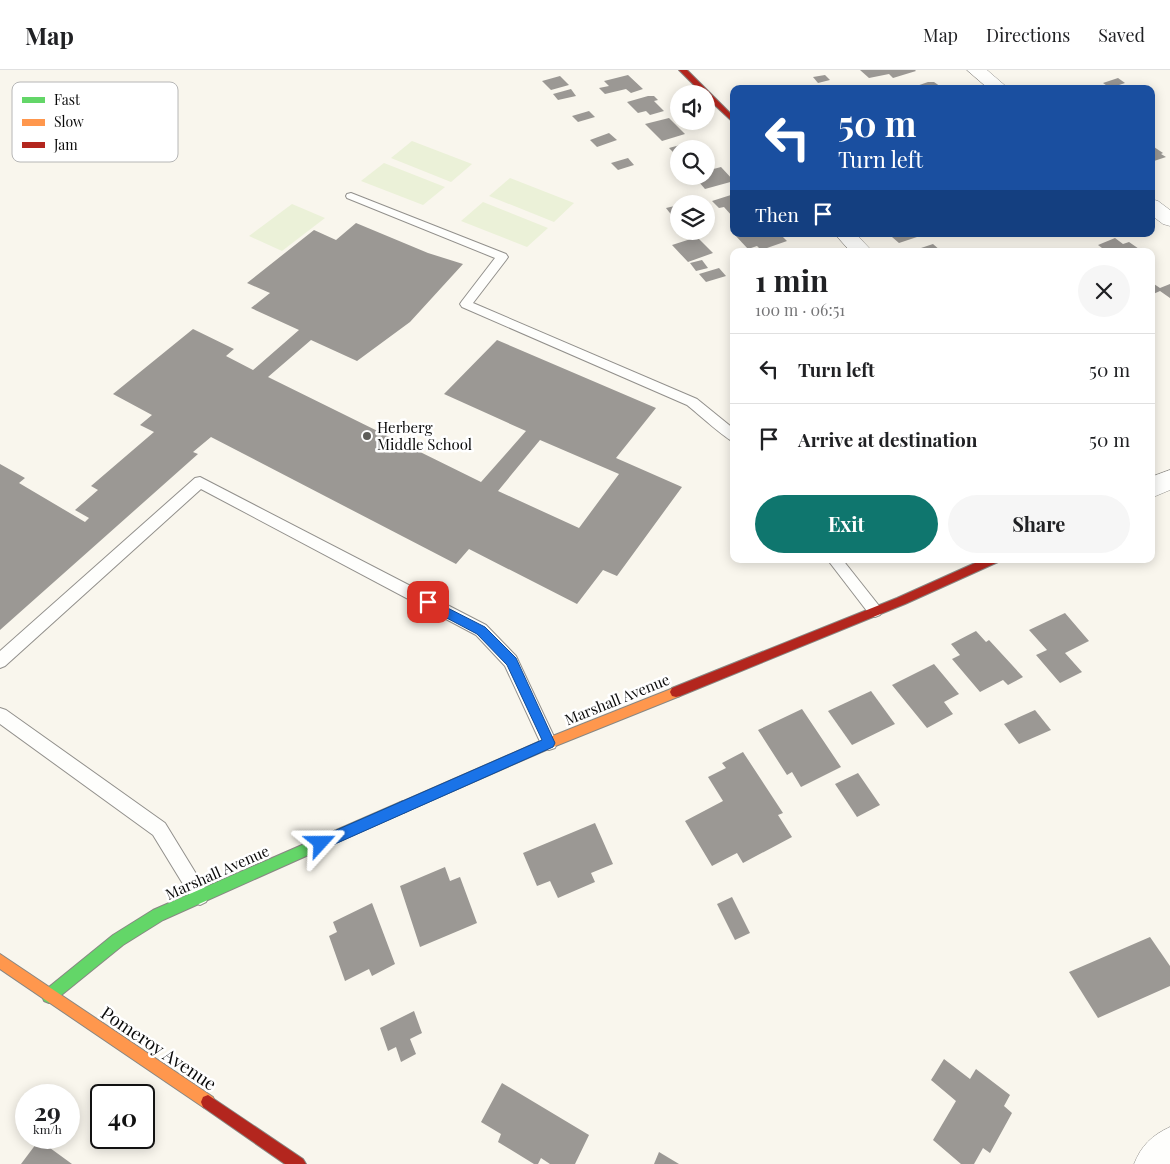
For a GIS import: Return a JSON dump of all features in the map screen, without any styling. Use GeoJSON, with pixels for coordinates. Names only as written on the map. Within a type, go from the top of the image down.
{"type":"FeatureCollection","features":[{"type":"Feature","properties":{"kind":"street"},"geometry":{"type":"LineString","coordinates":[[684,70],[730,117]]}},
{"type":"Feature","properties":{"kind":"street"},"geometry":{"type":"LineString","coordinates":[[976,70],[995,85]]}},
{"type":"Feature","properties":{"kind":"street"},"geometry":{"type":"LineString","coordinates":[[1155,208],[1170,220]]}},
{"type":"Feature","properties":{"kind":"street"},"geometry":{"type":"LineString","coordinates":[[848,237],[859,248]]}},
{"type":"Feature","properties":{"kind":"street"},"geometry":{"type":"LineString","coordinates":[[1155,486],[1170,479]]}},
{"type":"Feature","properties":{"kind":"street","name":"Marshall Avenue"},"geometry":{"type":"LineString","coordinates":[[49,996],[118,940],[158,915],[549,743],[875,611],[985,563]]}},
{"type":"Feature","properties":{"kind":"street","name":"Pomeroy Avenue"},"geometry":{"type":"LineString","coordinates":[[0,961],[298,1164]]}},
{"type":"Feature","properties":{"kind":"street"},"geometry":{"type":"LineString","coordinates":[[1153,1164],[1170,1146]]}},
{"type":"Feature","properties":{"kind":"lane"},"geometry":{"type":"LineString","coordinates":[[351,196],[502,257],[466,304],[692,402],[730,433]]}},
{"type":"Feature","properties":{"kind":"lane"},"geometry":{"type":"LineString","coordinates":[[0,661],[200,482],[481,630],[511,661],[549,743]]}},
{"type":"Feature","properties":{"kind":"lane"},"geometry":{"type":"LineString","coordinates":[[837,563],[875,611]]}},
{"type":"Feature","properties":{"kind":"lane"},"geometry":{"type":"LineString","coordinates":[[0,715],[160,829],[200,896]]}},
{"type":"Feature","properties":{"kind":"green space"},"geometry":{"type":"Polygon","coordinates":[[[412,141],[472,164],[451,182],[391,158],[412,141]]]}},
{"type":"Feature","properties":{"kind":"green space"},"geometry":{"type":"Polygon","coordinates":[[[384,163],[445,187],[423,205],[361,181],[384,163]]]}},
{"type":"Feature","properties":{"kind":"green space"},"geometry":{"type":"Polygon","coordinates":[[[510,178],[574,203],[554,222],[489,196],[510,178]]]}},
{"type":"Feature","properties":{"kind":"green space"},"geometry":{"type":"Polygon","coordinates":[[[483,202],[548,228],[527,247],[461,221],[483,202]]]}},
{"type":"Feature","properties":{"kind":"green space"},"geometry":{"type":"Polygon","coordinates":[[[292,204],[325,218],[282,251],[249,236],[292,204]]]}},
{"type":"Feature","properties":{"kind":"building"},"geometry":{"type":"Polygon","coordinates":[[[860,70],[916,71],[893,78],[889,74],[869,78],[860,70]]]}},
{"type":"Feature","properties":{"kind":"building"},"geometry":{"type":"Polygon","coordinates":[[[628,75],[643,89],[631,93],[626,89],[605,94],[599,88],[609,86],[604,81],[628,75]]]}},
{"type":"Feature","properties":{"kind":"building"},"geometry":{"type":"Polygon","coordinates":[[[825,75],[830,80],[818,83],[813,77],[825,75]]]}},
{"type":"Feature","properties":{"kind":"building"},"geometry":{"type":"Polygon","coordinates":[[[560,76],[569,85],[551,90],[542,81],[560,76]]]}},
{"type":"Feature","properties":{"kind":"building"},"geometry":{"type":"Polygon","coordinates":[[[1118,78],[1125,83],[1106,85],[1103,83],[1118,78]]]}},
{"type":"Feature","properties":{"kind":"building"},"geometry":{"type":"Polygon","coordinates":[[[934,82],[938,85],[919,85],[934,82]]]}},
{"type":"Feature","properties":{"kind":"building"},"geometry":{"type":"Polygon","coordinates":[[[571,89],[576,96],[558,100],[553,94],[571,89]]]}},
{"type":"Feature","properties":{"kind":"building"},"geometry":{"type":"Polygon","coordinates":[[[654,96],[658,100],[654,101],[664,111],[650,115],[646,111],[638,113],[627,102],[654,96]]]}},
{"type":"Feature","properties":{"kind":"building"},"geometry":{"type":"Polygon","coordinates":[[[589,111],[595,117],[578,122],[572,116],[589,111]]]}},
{"type":"Feature","properties":{"kind":"building"},"geometry":{"type":"Polygon","coordinates":[[[669,118],[670,130],[681,130],[685,134],[662,141],[645,124],[669,118]]]}},
{"type":"Feature","properties":{"kind":"building"},"geometry":{"type":"Polygon","coordinates":[[[609,133],[617,140],[597,147],[590,140],[609,133]]]}},
{"type":"Feature","properties":{"kind":"building"},"geometry":{"type":"Polygon","coordinates":[[[1155,148],[1163,153],[1161,154],[1166,157],[1155,161],[1155,148]]]}},
{"type":"Feature","properties":{"kind":"building"},"geometry":{"type":"Polygon","coordinates":[[[628,158],[634,165],[618,170],[611,163],[628,158]]]}},
{"type":"Feature","properties":{"kind":"building"},"geometry":{"type":"Polygon","coordinates":[[[721,167],[730,177],[730,182],[705,189],[702,185],[715,185],[715,169],[721,167]]]}},
{"type":"Feature","properties":{"kind":"building"},"geometry":{"type":"Polygon","coordinates":[[[730,195],[730,214],[724,207],[719,208],[715,204],[715,200],[730,195]]]}},
{"type":"Feature","properties":{"kind":"building"},"geometry":{"type":"Polygon","coordinates":[[[356,223],[428,253],[463,264],[410,322],[357,361],[311,340],[268,377],[481,482],[526,431],[444,394],[497,340],[656,408],[616,458],[682,487],[617,576],[603,570],[577,604],[469,549],[456,564],[211,437],[193,452],[198,454],[0,630],[0,464],[25,478],[19,483],[85,522],[89,518],[75,510],[98,490],[91,486],[154,432],[140,425],[152,415],[113,394],[193,329],[234,349],[226,356],[253,370],[299,330],[251,308],[270,293],[247,283],[314,230],[336,240],[356,223]],[[540,440],[498,491],[579,528],[619,474],[540,440]]]}},
{"type":"Feature","properties":{"kind":"building"},"geometry":{"type":"Polygon","coordinates":[[[737,237],[783,237],[787,241],[767,248],[759,248],[757,246],[747,248],[737,237]]]}},
{"type":"Feature","properties":{"kind":"building"},"geometry":{"type":"Polygon","coordinates":[[[892,237],[917,237],[899,243],[892,237]]]}},
{"type":"Feature","properties":{"kind":"building"},"geometry":{"type":"Polygon","coordinates":[[[1115,238],[1123,244],[1129,242],[1138,248],[1102,248],[1098,245],[1115,238]]]}},
{"type":"Feature","properties":{"kind":"building"},"geometry":{"type":"Polygon","coordinates":[[[688,240],[700,240],[713,253],[688,262],[672,245],[688,240]]]}},
{"type":"Feature","properties":{"kind":"building"},"geometry":{"type":"Polygon","coordinates":[[[933,244],[938,248],[921,248],[933,244]]]}},
{"type":"Feature","properties":{"kind":"building"},"geometry":{"type":"Polygon","coordinates":[[[702,260],[708,268],[696,271],[690,263],[702,260]]]}},
{"type":"Feature","properties":{"kind":"building"},"geometry":{"type":"Polygon","coordinates":[[[719,268],[726,276],[706,282],[699,274],[719,268]]]}},
{"type":"Feature","properties":{"kind":"building"},"geometry":{"type":"Polygon","coordinates":[[[1170,284],[1170,298],[1160,291],[1155,293],[1155,285],[1160,288],[1170,284]]]}},
{"type":"Feature","properties":{"kind":"building"},"geometry":{"type":"Polygon","coordinates":[[[1065,613],[1089,641],[1065,653],[1082,672],[1060,683],[1036,655],[1047,650],[1029,630],[1065,613]]]}},
{"type":"Feature","properties":{"kind":"building"},"geometry":{"type":"Polygon","coordinates":[[[976,631],[986,642],[989,640],[1023,677],[1008,685],[1003,680],[980,692],[952,659],[960,655],[951,644],[976,631]]]}},
{"type":"Feature","properties":{"kind":"building"},"geometry":{"type":"Polygon","coordinates":[[[934,664],[959,694],[944,702],[953,714],[927,728],[892,685],[934,664]]]}},
{"type":"Feature","properties":{"kind":"building"},"geometry":{"type":"Polygon","coordinates":[[[871,691],[895,724],[852,745],[828,711],[871,691]]]}},
{"type":"Feature","properties":{"kind":"building"},"geometry":{"type":"Polygon","coordinates":[[[802,709],[841,767],[801,787],[792,772],[787,775],[758,730],[802,709]]]}},
{"type":"Feature","properties":{"kind":"building"},"geometry":{"type":"Polygon","coordinates":[[[1035,710],[1051,730],[1019,744],[1004,724],[1035,710]]]}},
{"type":"Feature","properties":{"kind":"building"},"geometry":{"type":"Polygon","coordinates":[[[743,752],[783,813],[778,815],[792,837],[743,863],[737,853],[712,866],[685,821],[723,801],[708,777],[726,768],[722,763],[743,752]]]}},
{"type":"Feature","properties":{"kind":"building"},"geometry":{"type":"Polygon","coordinates":[[[858,773],[880,805],[857,817],[835,784],[858,773]]]}},
{"type":"Feature","properties":{"kind":"building"},"geometry":{"type":"Polygon","coordinates":[[[595,823],[613,864],[591,873],[595,882],[558,898],[550,881],[537,886],[523,853],[595,823]]]}},
{"type":"Feature","properties":{"kind":"building"},"geometry":{"type":"Polygon","coordinates":[[[445,867],[450,881],[460,877],[477,923],[420,947],[400,886],[445,867]]]}},
{"type":"Feature","properties":{"kind":"building"},"geometry":{"type":"Polygon","coordinates":[[[732,897],[750,933],[735,940],[717,904],[732,897]]]}},
{"type":"Feature","properties":{"kind":"building"},"geometry":{"type":"Polygon","coordinates":[[[372,903],[395,964],[372,976],[369,969],[345,981],[329,936],[337,932],[333,922],[372,903]]]}},
{"type":"Feature","properties":{"kind":"building"},"geometry":{"type":"Polygon","coordinates":[[[1150,937],[1170,966],[1170,986],[1098,1018],[1069,972],[1150,937]]]}},
{"type":"Feature","properties":{"kind":"building"},"geometry":{"type":"Polygon","coordinates":[[[414,1011],[422,1033],[410,1039],[416,1054],[401,1062],[396,1047],[388,1051],[380,1028],[414,1011]]]}},
{"type":"Feature","properties":{"kind":"building"},"geometry":{"type":"Polygon","coordinates":[[[944,1059],[970,1079],[976,1069],[1010,1095],[1004,1106],[1012,1113],[990,1153],[983,1148],[974,1164],[961,1164],[933,1140],[956,1101],[931,1080],[944,1059]]]}},
{"type":"Feature","properties":{"kind":"building"},"geometry":{"type":"Polygon","coordinates":[[[502,1083],[589,1135],[575,1164],[550,1164],[541,1158],[538,1164],[534,1164],[498,1142],[501,1134],[481,1122],[502,1083]]]}},
{"type":"Feature","properties":{"kind":"building"},"geometry":{"type":"Polygon","coordinates":[[[32,1149],[51,1149],[72,1164],[21,1164],[32,1149]]]}},
{"type":"Feature","properties":{"kind":"building"},"geometry":{"type":"Polygon","coordinates":[[[659,1152],[679,1164],[654,1164],[659,1152]]]}},
{"type":"Feature","properties":{"kind":"traffic: fast"},"geometry":{"type":"LineString","coordinates":[[49,996],[118,940],[158,915],[403,807]]}},
{"type":"Feature","properties":{"kind":"traffic: slow"},"geometry":{"type":"LineString","coordinates":[[403,807],[549,743],[676,692]]}},
{"type":"Feature","properties":{"kind":"traffic: slow"},"geometry":{"type":"LineString","coordinates":[[0,961],[208,1102]]}},
{"type":"Feature","properties":{"kind":"traffic: jam"},"geometry":{"type":"LineString","coordinates":[[683,70],[730,117]]}},
{"type":"Feature","properties":{"kind":"traffic: jam"},"geometry":{"type":"LineString","coordinates":[[676,692],[901,601],[985,563]]}},
{"type":"Feature","properties":{"kind":"traffic: jam"},"geometry":{"type":"LineString","coordinates":[[208,1102],[298,1164]]}},
{"type":"Feature","properties":{"kind":"place","name":"Herberg Middle School"},"geometry":{"type":"Point","coordinates":[367,436]}},
{"type":"Feature","properties":{"kind":"route"},"geometry":{"type":"LineString","coordinates":[[321,843],[549,743],[511,661],[481,630],[428,602]]}}]}
